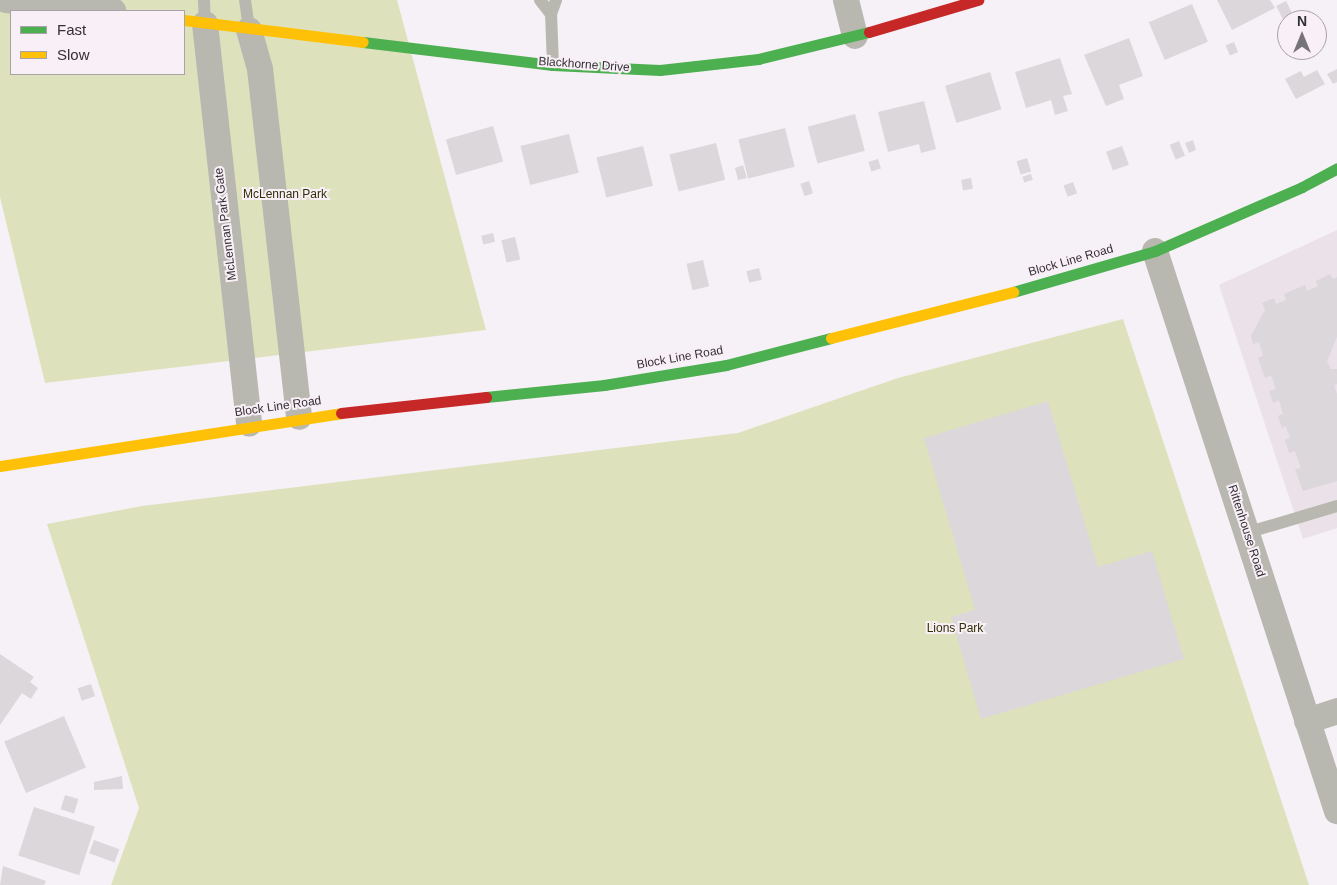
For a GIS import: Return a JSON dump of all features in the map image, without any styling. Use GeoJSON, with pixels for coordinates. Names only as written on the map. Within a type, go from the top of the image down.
{"type":"FeatureCollection","features":[{"type":"Feature","properties":{"kind":"street"},"geometry":{"type":"LineString","coordinates":[[6,0],[103,10]]}},
{"type":"Feature","properties":{"kind":"street"},"geometry":{"type":"LineString","coordinates":[[846,0],[855,36]]}},
{"type":"Feature","properties":{"kind":"street","name":"Blackhorne Drive"},"geometry":{"type":"LineString","coordinates":[[197,15],[248,30],[554,64],[660,70],[758,59],[855,36],[978,0]]}},
{"type":"Feature","properties":{"kind":"street","name":"McLennan Park Gate"},"geometry":{"type":"LineString","coordinates":[[197,15],[250,424]]}},
{"type":"Feature","properties":{"kind":"street"},"geometry":{"type":"LineString","coordinates":[[248,30],[260,69],[298,417]]}},
{"type":"Feature","properties":{"kind":"street","name":"Block Line Road"},"geometry":{"type":"LineString","coordinates":[[0,466],[298,417],[604,385],[726,365],[1079,275],[1155,251],[1302,187],[1337,168]]}},
{"type":"Feature","properties":{"kind":"street","name":"Rittenhouse Road"},"geometry":{"type":"LineString","coordinates":[[1155,251],[1337,811]]}},
{"type":"Feature","properties":{"kind":"street"},"geometry":{"type":"LineString","coordinates":[[1307,721],[1337,711]]}},
{"type":"Feature","properties":{"kind":"lane"},"geometry":{"type":"LineString","coordinates":[[245,0],[248,30]]}},
{"type":"Feature","properties":{"kind":"lane"},"geometry":{"type":"LineString","coordinates":[[540,0],[551,14]]}},
{"type":"Feature","properties":{"kind":"lane"},"geometry":{"type":"LineString","coordinates":[[554,64],[551,14],[556,0]]}},
{"type":"Feature","properties":{"kind":"lane"},"geometry":{"type":"LineString","coordinates":[[1246,533],[1337,506]]}},
{"type":"Feature","properties":{"kind":"shaded area"},"geometry":{"type":"Polygon","coordinates":[[[1337,230],[1337,528],[1303,539],[1219,285],[1337,230]]]}},
{"type":"Feature","properties":{"kind":"green space","name":"McLennan Park"},"geometry":{"type":"Polygon","coordinates":[[[0,0],[397,0],[486,330],[45,383],[0,197],[0,0]]]}},
{"type":"Feature","properties":{"kind":"green space","name":"Lions Park"},"geometry":{"type":"Polygon","coordinates":[[[1123,319],[1309,885],[111,885],[139,808],[47,524],[142,506],[738,433],[898,378],[1123,319]]]}},
{"type":"Feature","properties":{"kind":"building"},"geometry":{"type":"Polygon","coordinates":[[[1217,0],[1270,0],[1275,8],[1232,30],[1217,0]]]}},
{"type":"Feature","properties":{"kind":"building"},"geometry":{"type":"Polygon","coordinates":[[[1286,1],[1291,10],[1278,10],[1276,6],[1286,1]]]}},
{"type":"Feature","properties":{"kind":"building"},"geometry":{"type":"Polygon","coordinates":[[[1192,4],[1208,42],[1165,60],[1149,22],[1192,4]]]}},
{"type":"Feature","properties":{"kind":"building"},"geometry":{"type":"Polygon","coordinates":[[[1129,38],[1143,76],[1119,85],[1124,99],[1106,106],[1084,55],[1129,38]]]}},
{"type":"Feature","properties":{"kind":"building"},"geometry":{"type":"Polygon","coordinates":[[[1234,42],[1238,52],[1230,56],[1226,45],[1234,42]]]}},
{"type":"Feature","properties":{"kind":"building"},"geometry":{"type":"Polygon","coordinates":[[[1060,58],[1072,94],[1063,96],[1068,111],[1055,115],[1051,100],[1026,108],[1015,72],[1060,58]]]}},
{"type":"Feature","properties":{"kind":"building"},"geometry":{"type":"Polygon","coordinates":[[[1337,69],[1337,82],[1333,84],[1327,74],[1337,69]]]}},
{"type":"Feature","properties":{"kind":"building"},"geometry":{"type":"Polygon","coordinates":[[[1317,70],[1325,84],[1296,99],[1285,79],[1301,71],[1304,77],[1317,70]]]}},
{"type":"Feature","properties":{"kind":"building"},"geometry":{"type":"Polygon","coordinates":[[[990,72],[1001,109],[956,123],[945,86],[990,72]]]}},
{"type":"Feature","properties":{"kind":"building"},"geometry":{"type":"Polygon","coordinates":[[[924,101],[936,149],[921,153],[919,144],[888,152],[878,112],[924,101]]]}},
{"type":"Feature","properties":{"kind":"building"},"geometry":{"type":"Polygon","coordinates":[[[855,114],[865,151],[818,163],[808,127],[855,114]]]}},
{"type":"Feature","properties":{"kind":"building"},"geometry":{"type":"Polygon","coordinates":[[[493,126],[503,162],[456,175],[446,140],[493,126]]]}},
{"type":"Feature","properties":{"kind":"building"},"geometry":{"type":"Polygon","coordinates":[[[785,128],[795,167],[748,178],[738,140],[785,128]]]}},
{"type":"Feature","properties":{"kind":"building"},"geometry":{"type":"Polygon","coordinates":[[[569,134],[579,173],[530,185],[520,146],[569,134]]]}},
{"type":"Feature","properties":{"kind":"building"},"geometry":{"type":"Polygon","coordinates":[[[1193,140],[1196,150],[1189,153],[1185,143],[1193,140]]]}},
{"type":"Feature","properties":{"kind":"building"},"geometry":{"type":"Polygon","coordinates":[[[1179,141],[1185,156],[1176,160],[1170,145],[1179,141]]]}},
{"type":"Feature","properties":{"kind":"building"},"geometry":{"type":"Polygon","coordinates":[[[716,143],[725,180],[679,191],[669,155],[716,143]]]}},
{"type":"Feature","properties":{"kind":"building"},"geometry":{"type":"Polygon","coordinates":[[[643,146],[653,186],[606,197],[596,158],[643,146]]]}},
{"type":"Feature","properties":{"kind":"building"},"geometry":{"type":"Polygon","coordinates":[[[1122,146],[1129,165],[1113,171],[1106,152],[1122,146]]]}},
{"type":"Feature","properties":{"kind":"building"},"geometry":{"type":"Polygon","coordinates":[[[1027,158],[1031,171],[1021,175],[1016,161],[1027,158]]]}},
{"type":"Feature","properties":{"kind":"building"},"geometry":{"type":"Polygon","coordinates":[[[878,159],[881,169],[871,171],[868,162],[878,159]]]}},
{"type":"Feature","properties":{"kind":"building"},"geometry":{"type":"Polygon","coordinates":[[[743,165],[747,178],[738,180],[735,168],[743,165]]]}},
{"type":"Feature","properties":{"kind":"building"},"geometry":{"type":"Polygon","coordinates":[[[1031,174],[1033,180],[1024,182],[1022,177],[1031,174]]]}},
{"type":"Feature","properties":{"kind":"building"},"geometry":{"type":"Polygon","coordinates":[[[971,178],[973,189],[963,191],[961,180],[971,178]]]}},
{"type":"Feature","properties":{"kind":"building"},"geometry":{"type":"Polygon","coordinates":[[[809,181],[813,193],[804,196],[800,184],[809,181]]]}},
{"type":"Feature","properties":{"kind":"building"},"geometry":{"type":"Polygon","coordinates":[[[1073,182],[1077,193],[1068,197],[1064,185],[1073,182]]]}},
{"type":"Feature","properties":{"kind":"building"},"geometry":{"type":"Polygon","coordinates":[[[493,233],[495,242],[483,244],[481,236],[493,233]]]}},
{"type":"Feature","properties":{"kind":"building"},"geometry":{"type":"Polygon","coordinates":[[[515,237],[520,259],[507,263],[501,240],[515,237]]]}},
{"type":"Feature","properties":{"kind":"building"},"geometry":{"type":"Polygon","coordinates":[[[703,260],[709,286],[693,290],[686,264],[703,260]]]}},
{"type":"Feature","properties":{"kind":"building"},"geometry":{"type":"Polygon","coordinates":[[[759,268],[762,280],[749,283],[746,271],[759,268]]]}},
{"type":"Feature","properties":{"kind":"building"},"geometry":{"type":"Polygon","coordinates":[[[1330,274],[1333,279],[1337,277],[1337,337],[1327,361],[1331,369],[1337,369],[1337,384],[1334,385],[1337,394],[1337,481],[1303,491],[1295,469],[1301,468],[1295,451],[1289,453],[1285,440],[1290,438],[1286,426],[1282,428],[1278,416],[1283,414],[1279,400],[1273,403],[1269,391],[1276,389],[1271,375],[1265,378],[1258,358],[1263,356],[1259,342],[1253,344],[1251,336],[1265,310],[1262,303],[1274,298],[1276,304],[1286,300],[1284,294],[1305,285],[1307,291],[1318,286],[1316,281],[1330,274]]]}},
{"type":"Feature","properties":{"kind":"building"},"geometry":{"type":"Polygon","coordinates":[[[1048,401],[1098,567],[1152,551],[1184,659],[981,719],[951,617],[975,610],[924,438],[1048,401]]]}},
{"type":"Feature","properties":{"kind":"building"},"geometry":{"type":"Polygon","coordinates":[[[0,654],[34,677],[30,682],[38,688],[31,699],[22,693],[0,725],[0,654]]]}},
{"type":"Feature","properties":{"kind":"building"},"geometry":{"type":"Polygon","coordinates":[[[91,684],[95,696],[82,701],[78,688],[91,684]]]}},
{"type":"Feature","properties":{"kind":"building"},"geometry":{"type":"Polygon","coordinates":[[[64,716],[86,768],[26,793],[4,741],[64,716]]]}},
{"type":"Feature","properties":{"kind":"building"},"geometry":{"type":"Polygon","coordinates":[[[122,776],[123,789],[94,790],[94,782],[122,776]]]}},
{"type":"Feature","properties":{"kind":"building"},"geometry":{"type":"Polygon","coordinates":[[[65,795],[78,799],[74,813],[61,809],[65,795]]]}},
{"type":"Feature","properties":{"kind":"building"},"geometry":{"type":"Polygon","coordinates":[[[34,807],[95,827],[79,875],[18,856],[34,807]]]}},
{"type":"Feature","properties":{"kind":"building"},"geometry":{"type":"Polygon","coordinates":[[[94,840],[119,849],[115,862],[89,853],[94,840]]]}},
{"type":"Feature","properties":{"kind":"building"},"geometry":{"type":"Polygon","coordinates":[[[3,866],[46,881],[44,885],[0,885],[3,866]]]}},
{"type":"Feature","properties":{"kind":"traffic: fast"},"geometry":{"type":"LineString","coordinates":[[363,42],[553,65],[660,70],[758,59],[869,32]]}},
{"type":"Feature","properties":{"kind":"traffic: fast"},"geometry":{"type":"LineString","coordinates":[[1013,292],[1155,251],[1302,187],[1337,168]]}},
{"type":"Feature","properties":{"kind":"traffic: fast"},"geometry":{"type":"LineString","coordinates":[[486,397],[604,385],[726,365],[831,338]]}},
{"type":"Feature","properties":{"kind":"traffic: slow"},"geometry":{"type":"LineString","coordinates":[[185,20],[363,42]]}},
{"type":"Feature","properties":{"kind":"traffic: slow"},"geometry":{"type":"LineString","coordinates":[[831,338],[1013,292]]}},
{"type":"Feature","properties":{"kind":"traffic: slow"},"geometry":{"type":"LineString","coordinates":[[0,466],[341,413]]}},
{"type":"Feature","properties":{"kind":"traffic: jam"},"geometry":{"type":"LineString","coordinates":[[869,32],[978,0]]}},
{"type":"Feature","properties":{"kind":"traffic: jam"},"geometry":{"type":"LineString","coordinates":[[341,413],[486,397]]}}]}
